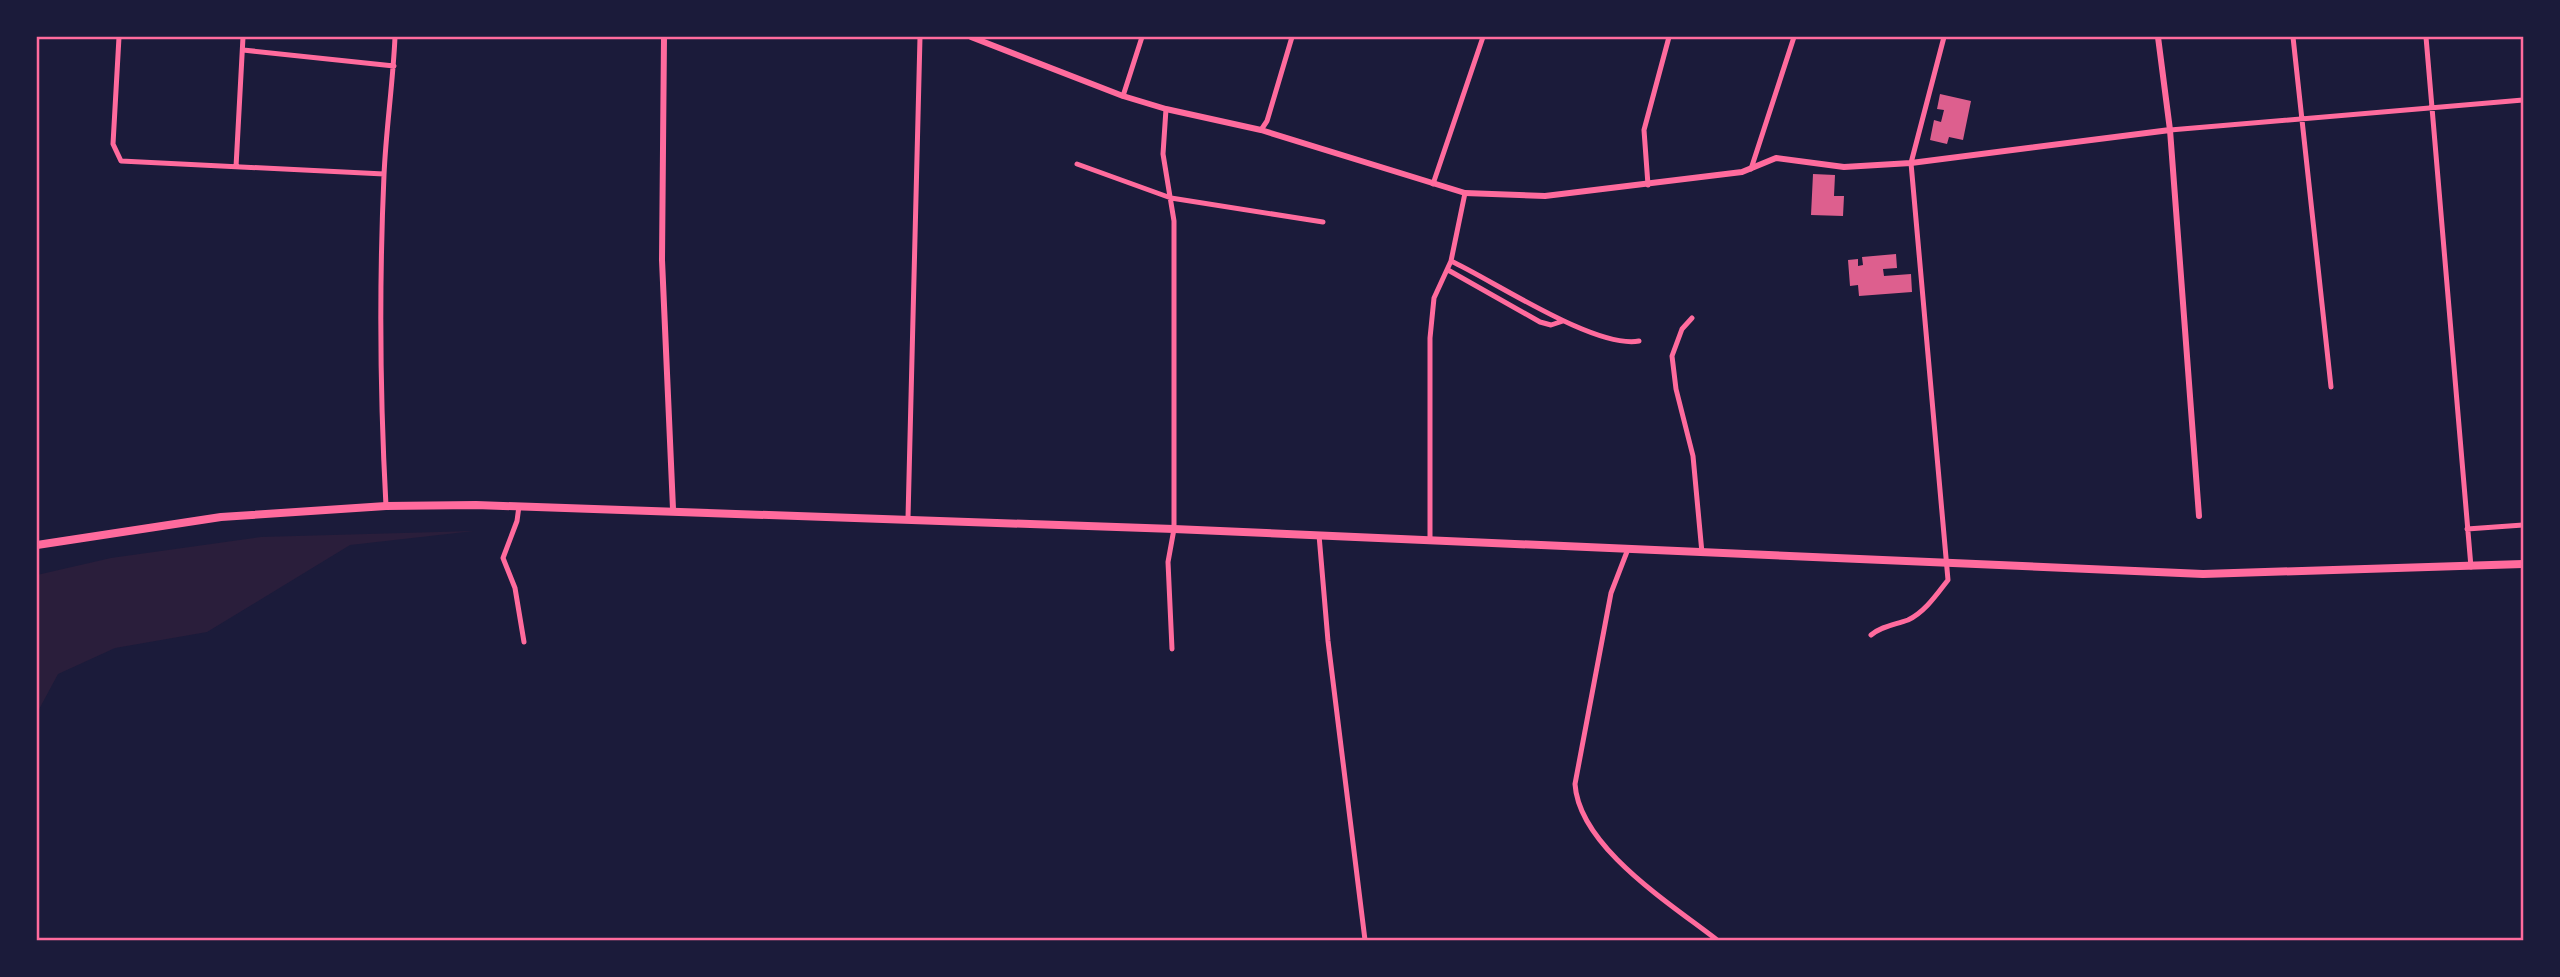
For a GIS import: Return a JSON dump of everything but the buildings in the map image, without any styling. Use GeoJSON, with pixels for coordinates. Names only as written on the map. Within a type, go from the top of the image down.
{"type":"FeatureCollection","features":[{"type":"Feature","properties":{"kind":"main road"},"geometry":{"type":"LineString","coordinates":[[37,545],[221,517],[386,506],[519,506],[673,509],[1430,539],[2203,574],[2523,564]]}},
{"type":"Feature","properties":{"kind":"street"},"geometry":{"type":"LineString","coordinates":[[119,37],[113,144],[121,161],[384,174]]}},
{"type":"Feature","properties":{"kind":"street"},"geometry":{"type":"LineString","coordinates":[[236,167],[243,37]]}},
{"type":"Feature","properties":{"kind":"street"},"geometry":{"type":"LineString","coordinates":[[386,506],[381,424],[384,174],[395,37]]}},
{"type":"Feature","properties":{"kind":"street"},"geometry":{"type":"LineString","coordinates":[[664,37],[662,260],[673,509]]}},
{"type":"Feature","properties":{"kind":"street"},"geometry":{"type":"LineString","coordinates":[[908,519],[920,37]]}},
{"type":"Feature","properties":{"kind":"street"},"geometry":{"type":"LineString","coordinates":[[971,37],[1166,110],[1261,130],[1465,193],[1545,196],[1648,185],[1751,169],[1783,158],[1844,167],[1912,163],[2170,130],[2431,110],[2523,100]]}},
{"type":"Feature","properties":{"kind":"street"},"geometry":{"type":"LineString","coordinates":[[1123,96],[1142,37]]}},
{"type":"Feature","properties":{"kind":"street"},"geometry":{"type":"LineString","coordinates":[[1261,130],[1292,37]]}},
{"type":"Feature","properties":{"kind":"street"},"geometry":{"type":"LineString","coordinates":[[1433,184],[1483,37]]}},
{"type":"Feature","properties":{"kind":"street"},"geometry":{"type":"LineString","coordinates":[[1648,185],[1644,130],[1669,37]]}},
{"type":"Feature","properties":{"kind":"street"},"geometry":{"type":"LineString","coordinates":[[1751,169],[1794,37]]}},
{"type":"Feature","properties":{"kind":"street"},"geometry":{"type":"LineString","coordinates":[[1871,635],[1879,628],[1910,619],[1930,603],[1948,580],[1912,163],[1944,37]]}},
{"type":"Feature","properties":{"kind":"street"},"geometry":{"type":"LineString","coordinates":[[2158,37],[2170,130],[2199,516]]}},
{"type":"Feature","properties":{"kind":"street"},"geometry":{"type":"LineString","coordinates":[[2294,37],[2331,387]]}},
{"type":"Feature","properties":{"kind":"street"},"geometry":{"type":"LineString","coordinates":[[2426,37],[2471,567]]}},
{"type":"Feature","properties":{"kind":"street"},"geometry":{"type":"LineString","coordinates":[[243,50],[394,66]]}},
{"type":"Feature","properties":{"kind":"street"},"geometry":{"type":"LineString","coordinates":[[1166,110],[1163,154],[1174,221],[1174,529],[1168,562],[1172,649]]}},
{"type":"Feature","properties":{"kind":"street"},"geometry":{"type":"LineString","coordinates":[[1077,164],[1171,198],[1323,222]]}},
{"type":"Feature","properties":{"kind":"street"},"geometry":{"type":"LineString","coordinates":[[1430,539],[1430,338],[1434,299],[1451,261],[1465,193]]}},
{"type":"Feature","properties":{"kind":"street"},"geometry":{"type":"LineString","coordinates":[[1451,261],[1563,321],[1626,342],[1639,341]]}},
{"type":"Feature","properties":{"kind":"street"},"geometry":{"type":"LineString","coordinates":[[1448,270],[1541,321],[1551,325],[1563,321]]}},
{"type":"Feature","properties":{"kind":"street"},"geometry":{"type":"LineString","coordinates":[[1692,318],[1682,329],[1672,356],[1676,389],[1696,476],[1702,552]]}},
{"type":"Feature","properties":{"kind":"street"},"geometry":{"type":"LineString","coordinates":[[519,506],[517,521],[503,558],[515,588],[524,642]]}},
{"type":"Feature","properties":{"kind":"street"},"geometry":{"type":"LineString","coordinates":[[2467,529],[2523,525]]}},
{"type":"Feature","properties":{"kind":"street"},"geometry":{"type":"LineString","coordinates":[[1319,535],[1328,641],[1364,940]]}},
{"type":"Feature","properties":{"kind":"street"},"geometry":{"type":"LineString","coordinates":[[1628,549],[1611,593],[1575,785],[1576,799],[1592,829],[1634,876],[1717,940]]}},
{"type":"Feature","properties":{"kind":"shaded area"},"geometry":{"type":"Polygon","coordinates":[[[474,531],[350,545],[207,632],[115,648],[58,674],[37,713],[37,575],[111,558],[261,537],[474,531]]]}}]}
